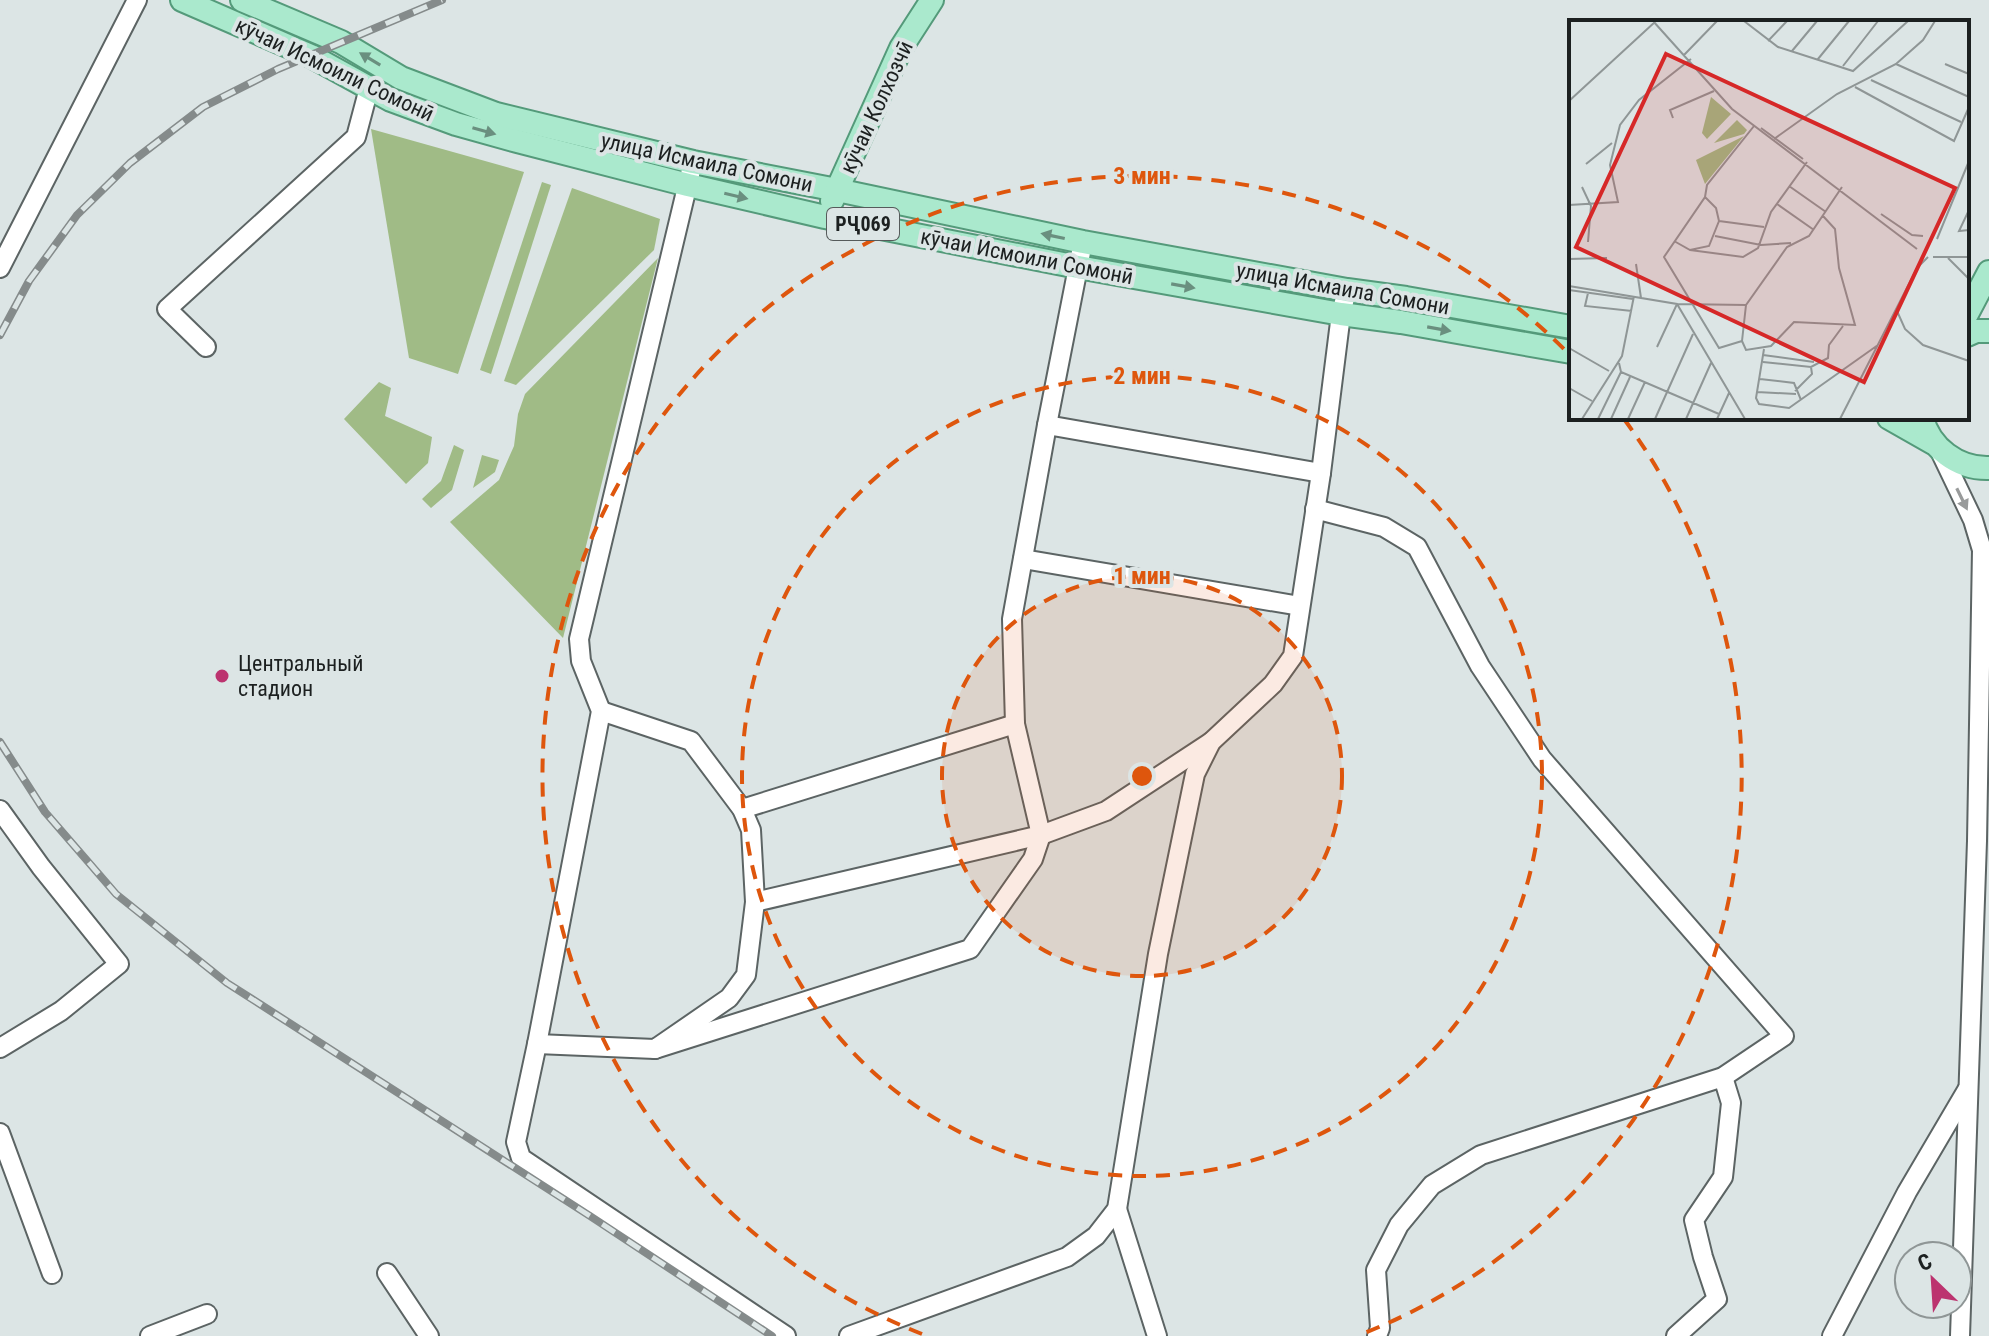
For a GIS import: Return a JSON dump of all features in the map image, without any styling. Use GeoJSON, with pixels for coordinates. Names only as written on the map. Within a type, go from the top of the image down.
{"type":"FeatureCollection","features":[{"type":"Feature","properties":{"kind":"main road","name":"кӯчаи Исмоили Сомонӣ"},"geometry":{"type":"LineString","coordinates":[[182,0],[311,56],[391,100],[456,124],[688,185],[825,217],[1078,267],[1569,352]]}},
{"type":"Feature","properties":{"kind":"main road","name":"улица Исмаила Сомони"},"geometry":{"type":"LineString","coordinates":[[242,0],[341,42],[401,78],[496,114],[693,162],[1083,242],[1569,327]]}},
{"type":"Feature","properties":{"kind":"main road","name":"кӯчаи Колхозчӣ"},"geometry":{"type":"LineString","coordinates":[[825,217],[901,48],[932,0]]}},
{"type":"Feature","properties":{"kind":"main road"},"geometry":{"type":"LineString","coordinates":[[1969,310],[1989,272]]}},
{"type":"Feature","properties":{"kind":"main road"},"geometry":{"type":"LineString","coordinates":[[1969,334],[1989,331]]}},
{"type":"Feature","properties":{"kind":"main road"},"geometry":{"type":"LineString","coordinates":[[1892,420],[1957,462],[1978,469],[1989,468]]}},
{"type":"Feature","properties":{"kind":"main road"},"geometry":{"type":"LineString","coordinates":[[1923,420],[1937,447]]}},
{"type":"Feature","properties":{"kind":"street"},"geometry":{"type":"LineString","coordinates":[[0,268],[137,0]]}},
{"type":"Feature","properties":{"kind":"street"},"geometry":{"type":"LineString","coordinates":[[206,347],[167,309],[356,137],[369,88]]}},
{"type":"Feature","properties":{"kind":"street"},"geometry":{"type":"LineString","coordinates":[[693,162],[579,639],[581,661],[601,711],[516,1142],[521,1158],[786,1336]]}},
{"type":"Feature","properties":{"kind":"street"},"geometry":{"type":"LineString","coordinates":[[537,1044],[655,1049],[970,949],[1033,859],[1041,835],[1015,724],[1012,619],[1083,242]]}},
{"type":"Feature","properties":{"kind":"street"},"geometry":{"type":"LineString","coordinates":[[755,902],[1041,835],[1106,811],[1211,742],[1273,684],[1293,656],[1341,314],[1347,290]]}},
{"type":"Feature","properties":{"kind":"street"},"geometry":{"type":"LineString","coordinates":[[1047,425],[1321,473]]}},
{"type":"Feature","properties":{"kind":"street"},"geometry":{"type":"LineString","coordinates":[[1937,447],[1986,543],[1960,1336]]}},
{"type":"Feature","properties":{"kind":"street"},"geometry":{"type":"LineString","coordinates":[[1315,509],[1384,527],[1417,547],[1480,666],[1542,759],[1784,1036],[1723,1077],[1481,1155],[1432,1185],[1399,1225],[1376,1270],[1380,1328],[1377,1336]]}},
{"type":"Feature","properties":{"kind":"street"},"geometry":{"type":"LineString","coordinates":[[1023,559],[1300,606]]}},
{"type":"Feature","properties":{"kind":"street"},"geometry":{"type":"LineString","coordinates":[[601,711],[691,741],[742,809],[751,830],[755,902],[746,975],[729,998],[655,1049]]}},
{"type":"Feature","properties":{"kind":"street"},"geometry":{"type":"LineString","coordinates":[[742,809],[1015,724]]}},
{"type":"Feature","properties":{"kind":"street"},"geometry":{"type":"LineString","coordinates":[[1157,1336],[1117,1209],[1158,954],[1195,774],[1211,742]]}},
{"type":"Feature","properties":{"kind":"street"},"geometry":{"type":"LineString","coordinates":[[0,810],[41,867],[119,964],[61,1011],[0,1048]]}},
{"type":"Feature","properties":{"kind":"street"},"geometry":{"type":"LineString","coordinates":[[1977,841],[1989,856]]}},
{"type":"Feature","properties":{"kind":"street"},"geometry":{"type":"LineString","coordinates":[[1676,1336],[1717,1299],[1694,1220],[1723,1177],[1731,1103],[1723,1077]]}},
{"type":"Feature","properties":{"kind":"street"},"geometry":{"type":"LineString","coordinates":[[1832,1336],[1907,1192],[1968,1088]]}},
{"type":"Feature","properties":{"kind":"street"},"geometry":{"type":"LineString","coordinates":[[0,1133],[52,1274]]}},
{"type":"Feature","properties":{"kind":"street"},"geometry":{"type":"LineString","coordinates":[[849,1336],[1067,1257],[1096,1236],[1117,1209]]}},
{"type":"Feature","properties":{"kind":"street"},"geometry":{"type":"LineString","coordinates":[[387,1273],[429,1336]]}},
{"type":"Feature","properties":{"kind":"street"},"geometry":{"type":"LineString","coordinates":[[150,1336],[207,1314]]}},
{"type":"Feature","properties":{"kind":"green space"},"geometry":{"type":"Polygon","coordinates":[[[371,129],[524,172],[458,374],[409,358],[371,129]]]}},
{"type":"Feature","properties":{"kind":"green space"},"geometry":{"type":"Polygon","coordinates":[[[542,182],[551,185],[491,374],[480,370],[542,182]]]}},
{"type":"Feature","properties":{"kind":"green space"},"geometry":{"type":"Polygon","coordinates":[[[572,188],[660,219],[654,250],[516,385],[504,381],[572,188]]]}},
{"type":"Feature","properties":{"kind":"green space"},"geometry":{"type":"Polygon","coordinates":[[[658,258],[563,638],[450,522],[499,480],[514,446],[518,414],[525,394],[658,258]]]}},
{"type":"Feature","properties":{"kind":"green space"},"geometry":{"type":"Polygon","coordinates":[[[379,382],[391,388],[385,416],[432,437],[428,463],[406,484],[344,419],[379,382]]]}},
{"type":"Feature","properties":{"kind":"green space"},"geometry":{"type":"Polygon","coordinates":[[[454,445],[464,450],[452,490],[431,508],[422,499],[441,481],[454,445]]]}},
{"type":"Feature","properties":{"kind":"green space"},"geometry":{"type":"Polygon","coordinates":[[[482,455],[499,460],[495,472],[473,488],[482,455]]]}},
{"type":"Feature","properties":{"kind":"railway"},"geometry":{"type":"LineString","coordinates":[[0,335],[29,281],[77,215],[130,163],[203,107],[278,69],[442,0]]}},
{"type":"Feature","properties":{"kind":"railway"},"geometry":{"type":"LineString","coordinates":[[0,742],[45,812],[116,894],[227,983],[772,1336]]}},
{"type":"Feature","properties":{"kind":"place","name":"Центральный стадион"},"geometry":{"type":"Point","coordinates":[222,676]}}]}
